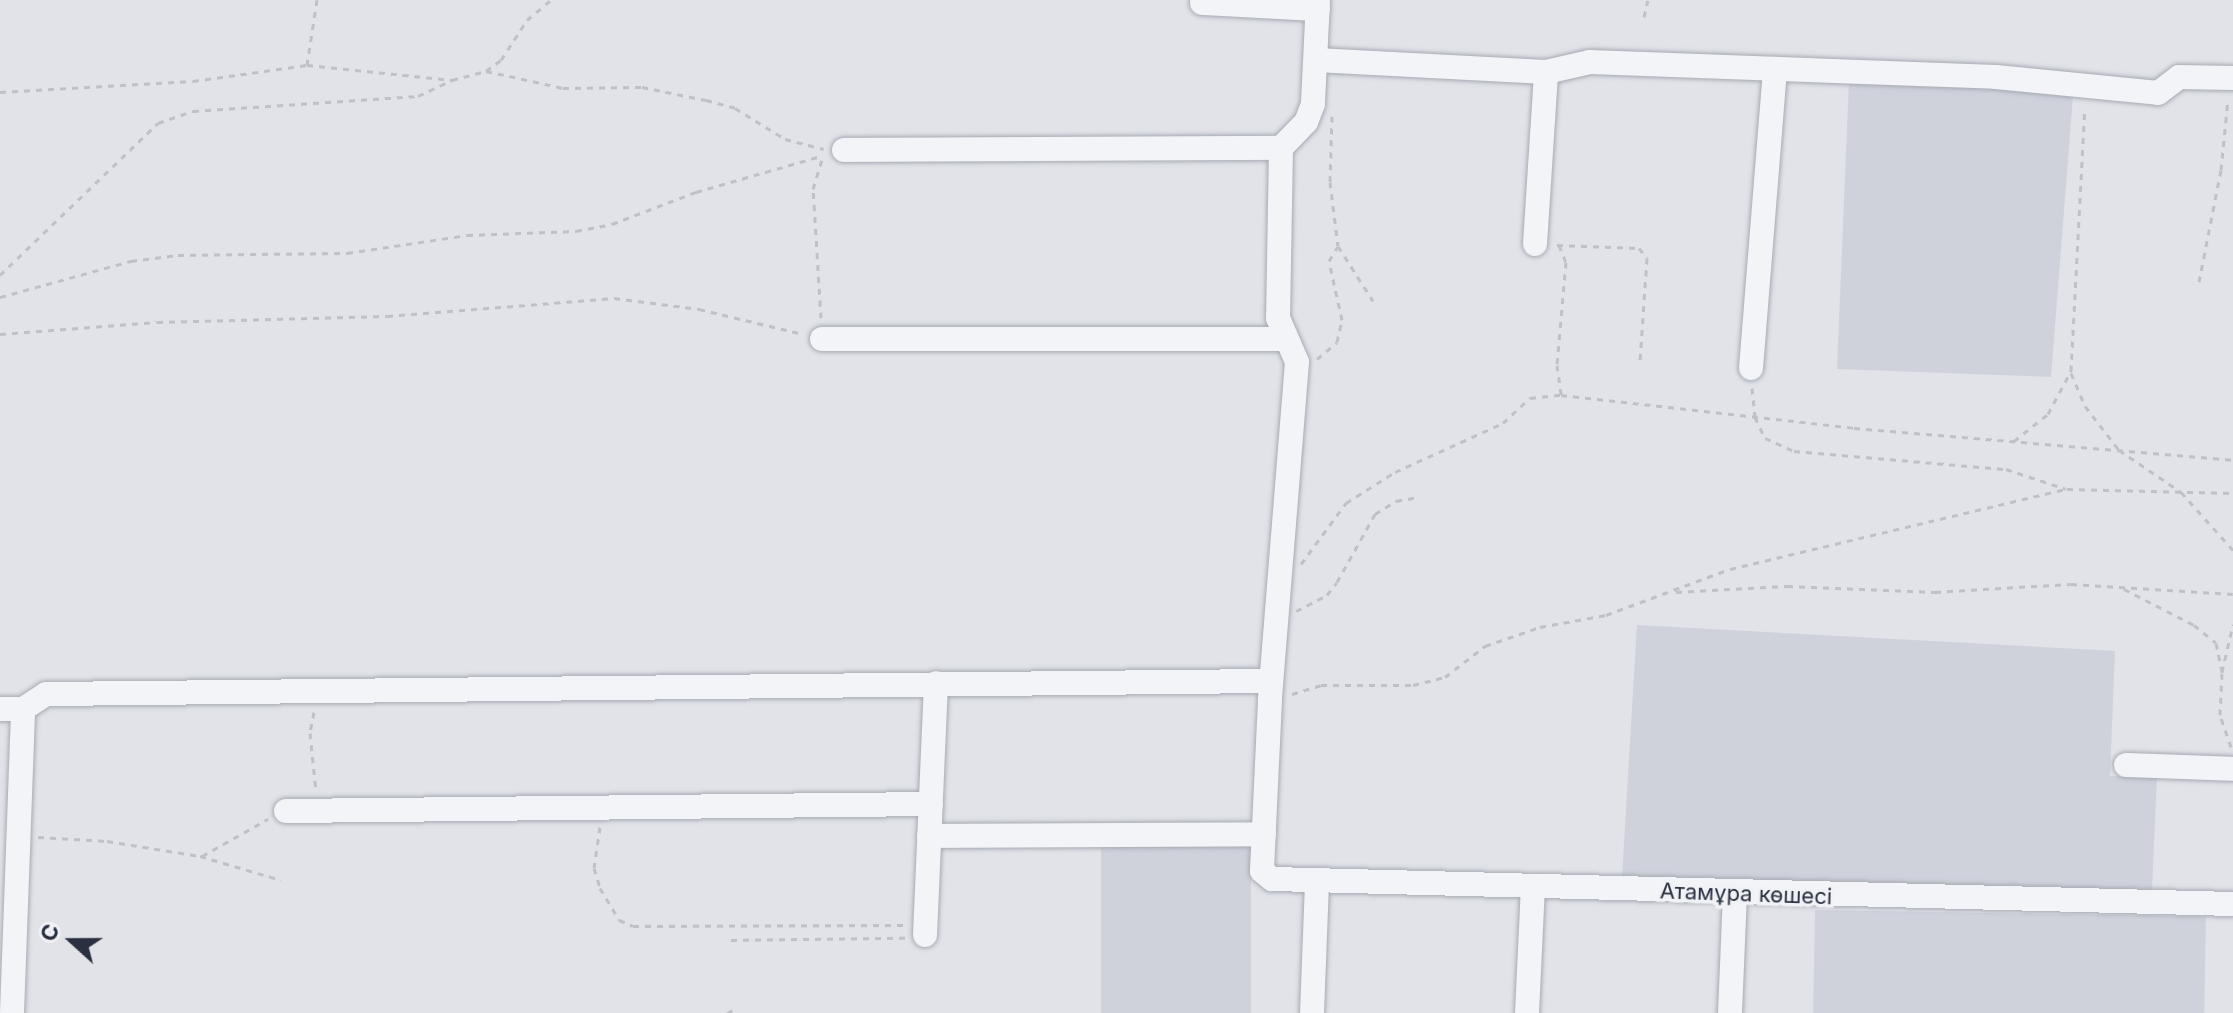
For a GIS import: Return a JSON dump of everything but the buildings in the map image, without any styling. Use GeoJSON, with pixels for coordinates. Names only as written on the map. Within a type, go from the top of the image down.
{"type":"FeatureCollection","features":[{"type":"Feature","properties":{"kind":"street"},"geometry":{"type":"LineString","coordinates":[[929,836],[1264,834],[1270,690],[1297,362],[1278,318],[1281,148],[1306,122],[1316,60],[1318,5],[1202,3]]}},
{"type":"Feature","properties":{"kind":"street"},"geometry":{"type":"LineString","coordinates":[[1316,60],[1546,72],[1590,62],[1996,77],[2158,93],[2179,77],[2232,78]]}},
{"type":"Feature","properties":{"kind":"street"},"geometry":{"type":"LineString","coordinates":[[1751,368],[1775,69]]}},
{"type":"Feature","properties":{"kind":"street"},"geometry":{"type":"LineString","coordinates":[[1546,72],[1547,245]]}},
{"type":"Feature","properties":{"kind":"street"},"geometry":{"type":"LineString","coordinates":[[833,153],[1281,148]]}},
{"type":"Feature","properties":{"kind":"street"},"geometry":{"type":"LineString","coordinates":[[822,339],[1285,339]]}},
{"type":"Feature","properties":{"kind":"street"},"geometry":{"type":"LineString","coordinates":[[8,1010],[13,852],[12,709],[46,694],[936,683],[1270,690]]}},
{"type":"Feature","properties":{"kind":"street"},"geometry":{"type":"LineString","coordinates":[[925,927],[936,683]]}},
{"type":"Feature","properties":{"kind":"street"},"geometry":{"type":"LineString","coordinates":[[2126,765],[2233,769]]}},
{"type":"Feature","properties":{"kind":"street"},"geometry":{"type":"LineString","coordinates":[[286,811],[602,810],[931,804]]}},
{"type":"Feature","properties":{"kind":"street","name":"Атамұра көшесі"},"geometry":{"type":"LineString","coordinates":[[1264,834],[1262,871],[1272,879],[1735,894],[2233,904]]}},
{"type":"Feature","properties":{"kind":"street"},"geometry":{"type":"LineString","coordinates":[[1312,1013],[1317,880]]}},
{"type":"Feature","properties":{"kind":"street"},"geometry":{"type":"LineString","coordinates":[[1527,1013],[1533,887]]}},
{"type":"Feature","properties":{"kind":"street"},"geometry":{"type":"LineString","coordinates":[[1730,1013],[1735,894]]}},
{"type":"Feature","properties":{"kind":"path"},"geometry":{"type":"LineString","coordinates":[[307,65],[317,0]]}},
{"type":"Feature","properties":{"kind":"path"},"geometry":{"type":"LineString","coordinates":[[486,71],[551,0]]}},
{"type":"Feature","properties":{"kind":"path"},"geometry":{"type":"LineString","coordinates":[[1644,17],[1648,0]]}},
{"type":"Feature","properties":{"kind":"path"},"geometry":{"type":"LineString","coordinates":[[0,92],[193,81],[307,65],[452,80]]}},
{"type":"Feature","properties":{"kind":"path"},"geometry":{"type":"LineString","coordinates":[[0,275],[158,123],[193,111],[418,96],[452,80],[486,71],[563,88],[642,87],[706,100],[735,108],[785,139],[833,153]]}},
{"type":"Feature","properties":{"kind":"path"},"geometry":{"type":"LineString","coordinates":[[2199,282],[2232,78]]}},
{"type":"Feature","properties":{"kind":"path"},"geometry":{"type":"LineString","coordinates":[[2086,86],[2071,371],[2085,406],[2119,450],[2181,492],[2233,550]]}},
{"type":"Feature","properties":{"kind":"path"},"geometry":{"type":"LineString","coordinates":[[1332,106],[1330,182],[1338,246],[1373,301]]}},
{"type":"Feature","properties":{"kind":"path"},"geometry":{"type":"LineString","coordinates":[[0,297],[131,261],[178,255],[347,253],[456,236],[600,227],[833,153]]}},
{"type":"Feature","properties":{"kind":"path"},"geometry":{"type":"LineString","coordinates":[[0,334],[157,322],[387,316],[614,298],[699,309],[822,339],[813,189],[833,153]]}},
{"type":"Feature","properties":{"kind":"path"},"geometry":{"type":"LineString","coordinates":[[1547,245],[1639,248],[1647,258],[1640,362]]}},
{"type":"Feature","properties":{"kind":"path"},"geometry":{"type":"LineString","coordinates":[[1547,245],[1566,262],[1557,365],[1561,395]]}},
{"type":"Feature","properties":{"kind":"path"},"geometry":{"type":"LineString","coordinates":[[1297,362],[1322,359],[1337,342],[1342,320],[1329,261],[1338,246]]}},
{"type":"Feature","properties":{"kind":"path"},"geometry":{"type":"LineString","coordinates":[[1751,368],[1755,417],[1765,438],[1794,451],[2006,469],[2067,489]]}},
{"type":"Feature","properties":{"kind":"path"},"geometry":{"type":"LineString","coordinates":[[2014,441],[2048,414],[2071,371]]}},
{"type":"Feature","properties":{"kind":"path"},"geometry":{"type":"LineString","coordinates":[[1276,612],[1346,503],[1395,472],[1503,423],[1530,398],[1561,395],[1755,417],[2233,460]]}},
{"type":"Feature","properties":{"kind":"path"},"geometry":{"type":"LineString","coordinates":[[1270,690],[1321,685],[1413,685],[1445,677],[1485,646],[1540,627],[1606,615],[1730,569],[2067,489],[2233,493]]}},
{"type":"Feature","properties":{"kind":"path"},"geometry":{"type":"LineString","coordinates":[[1276,612],[1327,595],[1375,514],[1396,501],[1419,497]]}},
{"type":"Feature","properties":{"kind":"path"},"geometry":{"type":"LineString","coordinates":[[1672,592],[1787,586],[1935,592],[2071,584],[2233,594]]}},
{"type":"Feature","properties":{"kind":"path"},"geometry":{"type":"LineString","coordinates":[[2120,587],[2194,625],[2216,643],[2222,672]]}},
{"type":"Feature","properties":{"kind":"path"},"geometry":{"type":"LineString","coordinates":[[2233,624],[2222,672],[2220,715],[2224,739],[2233,751]]}},
{"type":"Feature","properties":{"kind":"path"},"geometry":{"type":"LineString","coordinates":[[318,811],[310,733],[325,690]]}},
{"type":"Feature","properties":{"kind":"path"},"geometry":{"type":"LineString","coordinates":[[602,810],[594,868],[619,920],[633,926],[925,927]]}},
{"type":"Feature","properties":{"kind":"path"},"geometry":{"type":"LineString","coordinates":[[200,856],[286,811]]}},
{"type":"Feature","properties":{"kind":"path"},"geometry":{"type":"LineString","coordinates":[[13,852],[107,841],[200,856],[281,880]]}},
{"type":"Feature","properties":{"kind":"path"},"geometry":{"type":"LineString","coordinates":[[731,940],[925,927]]}},
{"type":"Feature","properties":{"kind":"path"},"geometry":{"type":"LineString","coordinates":[[727,1013],[735,1009]]}},
{"type":"Feature","properties":{"kind":"shaded area"},"geometry":{"type":"Polygon","coordinates":[[[1849,81],[1986,86],[2073,96],[2051,377],[1837,369],[1849,81]]]}},
{"type":"Feature","properties":{"kind":"shaded area"},"geometry":{"type":"Polygon","coordinates":[[[1637,625],[2115,651],[2110,776],[2157,776],[2152,891],[1622,876],[1637,625]]]}},
{"type":"Feature","properties":{"kind":"shaded area"},"geometry":{"type":"Polygon","coordinates":[[[1101,843],[1251,843],[1251,1013],[1101,1013],[1101,843]]]}},
{"type":"Feature","properties":{"kind":"shaded area"},"geometry":{"type":"Polygon","coordinates":[[[1815,910],[2206,917],[2204,1013],[1813,1013],[1815,910]]]}}]}
